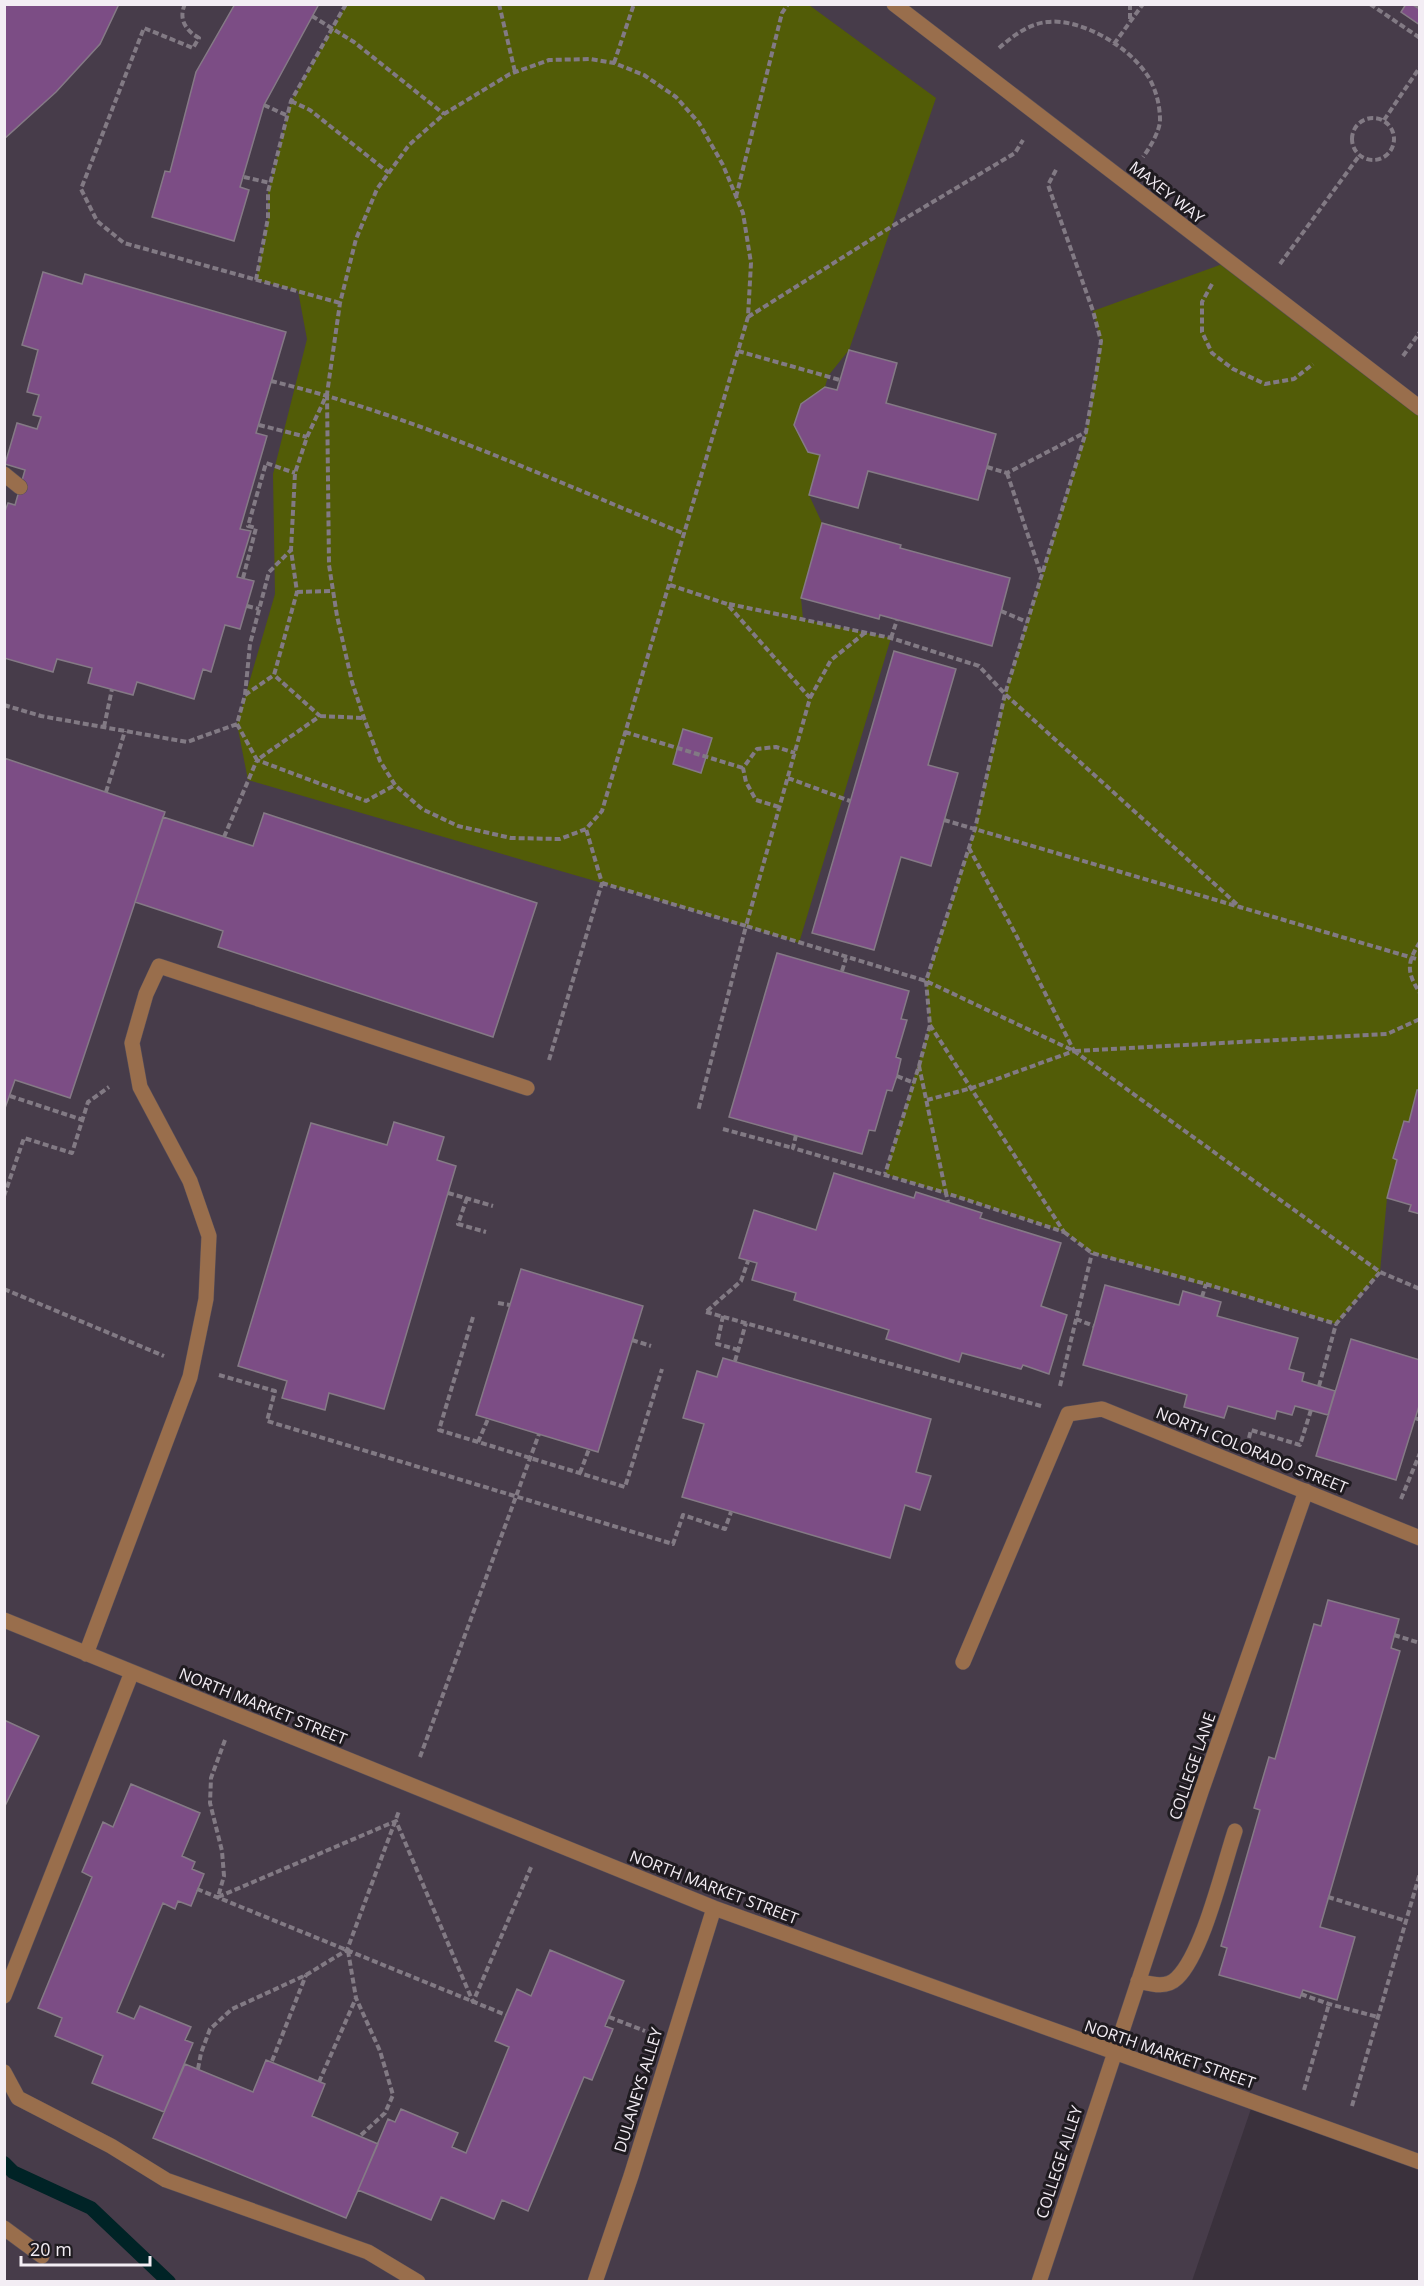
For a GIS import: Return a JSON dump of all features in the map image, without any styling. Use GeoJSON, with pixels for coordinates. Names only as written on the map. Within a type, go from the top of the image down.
{"type":"FeatureCollection","features":[{"type":"Feature","properties":{"kind":"street","name":"MAXEY WAY"},"geometry":{"type":"LineString","coordinates":[[894,4],[1419,408]]}},
{"type":"Feature","properties":{"kind":"street"},"geometry":{"type":"LineString","coordinates":[[4,474],[20,487]]}},
{"type":"Feature","properties":{"kind":"street"},"geometry":{"type":"LineString","coordinates":[[86,1654],[192,1368],[206,1299],[209,1236],[190,1181],[140,1087],[132,1042],[146,994],[159,966],[527,1088]]}},
{"type":"Feature","properties":{"kind":"street","name":"NORTH COLORADO STREET"},"geometry":{"type":"LineString","coordinates":[[1061,1412],[1102,1409],[1419,1538]]}},
{"type":"Feature","properties":{"kind":"street"},"geometry":{"type":"LineString","coordinates":[[963,1662],[1061,1412]]}},
{"type":"Feature","properties":{"kind":"street","name":"COLLEGE LANE"},"geometry":{"type":"LineString","coordinates":[[1114,2054],[1306,1491]]}},
{"type":"Feature","properties":{"kind":"street","name":"NORTH MARKET STREET"},"geometry":{"type":"LineString","coordinates":[[4,1620],[714,1908],[1419,2162]]}},
{"type":"Feature","properties":{"kind":"street"},"geometry":{"type":"LineString","coordinates":[[4,1996],[132,1672]]}},
{"type":"Feature","properties":{"kind":"street"},"geometry":{"type":"LineString","coordinates":[[1138,1980],[1158,1987],[1176,1980],[1195,1951],[1234,1831]]}},
{"type":"Feature","properties":{"kind":"street","name":"DULANEYS ALLEY"},"geometry":{"type":"LineString","coordinates":[[595,2282],[631,2176],[714,1908]]}},
{"type":"Feature","properties":{"kind":"street","name":"COLLEGE ALLEY"},"geometry":{"type":"LineString","coordinates":[[1039,2282],[1114,2054]]}},
{"type":"Feature","properties":{"kind":"street"},"geometry":{"type":"LineString","coordinates":[[4,2073],[18,2098],[111,2146],[166,2180],[368,2252],[418,2282]]}},
{"type":"Feature","properties":{"kind":"street"},"geometry":{"type":"LineString","coordinates":[[4,2228],[42,2256]]}},
{"type":"Feature","properties":{"kind":"path"},"geometry":{"type":"LineString","coordinates":[[185,4],[181,17],[185,27],[199,38],[193,48],[144,28],[81,189],[97,220],[124,243],[340,303]]}},
{"type":"Feature","properties":{"kind":"path"},"geometry":{"type":"LineString","coordinates":[[255,280],[268,218],[270,183],[286,115],[291,100],[346,4]]}},
{"type":"Feature","properties":{"kind":"path"},"geometry":{"type":"LineString","coordinates":[[499,4],[515,72]]}},
{"type":"Feature","properties":{"kind":"path"},"geometry":{"type":"LineString","coordinates":[[614,63],[634,4]]}},
{"type":"Feature","properties":{"kind":"path"},"geometry":{"type":"LineString","coordinates":[[736,198],[782,13],[788,4]]}},
{"type":"Feature","properties":{"kind":"path"},"geometry":{"type":"LineString","coordinates":[[1130,4],[1130,22]]}},
{"type":"Feature","properties":{"kind":"path"},"geometry":{"type":"LineString","coordinates":[[1114,44],[1143,4]]}},
{"type":"Feature","properties":{"kind":"path"},"geometry":{"type":"LineString","coordinates":[[1370,4],[1419,38]]}},
{"type":"Feature","properties":{"kind":"path"},"geometry":{"type":"LineString","coordinates":[[1414,4],[1419,8]]}},
{"type":"Feature","properties":{"kind":"path"},"geometry":{"type":"LineString","coordinates":[[312,16],[354,42],[444,114]]}},
{"type":"Feature","properties":{"kind":"path"},"geometry":{"type":"LineString","coordinates":[[980,71],[1000,48],[1024,29],[1046,22],[1068,22],[1093,31],[1114,44],[1146,72],[1156,93],[1160,122],[1145,154],[1125,182]]}},
{"type":"Feature","properties":{"kind":"path"},"geometry":{"type":"LineString","coordinates":[[590,59],[614,63],[644,75],[676,97],[699,123],[723,165],[743,213],[751,263],[748,317],[602,811],[586,829],[560,839],[511,838],[458,826],[422,809],[395,785],[380,761],[352,682],[329,565],[327,394],[340,303],[356,239],[377,189],[408,145],[444,114],[515,72],[549,60],[590,59]]}},
{"type":"Feature","properties":{"kind":"path"},"geometry":{"type":"LineString","coordinates":[[1384,120],[1419,67]]}},
{"type":"Feature","properties":{"kind":"path"},"geometry":{"type":"LineString","coordinates":[[291,100],[310,110],[389,173]]}},
{"type":"Feature","properties":{"kind":"path"},"geometry":{"type":"LineString","coordinates":[[264,105],[286,115]]}},
{"type":"Feature","properties":{"kind":"path"},"geometry":{"type":"LineString","coordinates":[[748,317],[894,225],[1016,153],[1036,114]]}},
{"type":"Feature","properties":{"kind":"path"},"geometry":{"type":"LineString","coordinates":[[1368,118],[1384,120],[1394,134],[1392,150],[1376,160],[1359,156],[1351,142],[1354,126],[1368,118]]}},
{"type":"Feature","properties":{"kind":"path"},"geometry":{"type":"LineString","coordinates":[[885,1174],[930,1025],[926,981],[975,829],[1005,694],[1086,432],[1101,341],[1093,311],[1048,185],[1072,141]]}},
{"type":"Feature","properties":{"kind":"path"},"geometry":{"type":"LineString","coordinates":[[1263,288],[1359,156]]}},
{"type":"Feature","properties":{"kind":"path"},"geometry":{"type":"LineString","coordinates":[[244,177],[270,183]]}},
{"type":"Feature","properties":{"kind":"path"},"geometry":{"type":"LineString","coordinates":[[1214,279],[1202,302],[1202,332],[1212,353],[1233,369],[1265,384],[1294,379],[1312,366]]}},
{"type":"Feature","properties":{"kind":"path"},"geometry":{"type":"LineString","coordinates":[[738,351],[840,380]]}},
{"type":"Feature","properties":{"kind":"path"},"geometry":{"type":"LineString","coordinates":[[271,381],[327,394],[470,446],[685,534]]}},
{"type":"Feature","properties":{"kind":"path"},"geometry":{"type":"LineString","coordinates":[[245,695],[274,675],[297,592],[291,550],[295,473],[327,394]]}},
{"type":"Feature","properties":{"kind":"path"},"geometry":{"type":"LineString","coordinates":[[259,425],[308,437]]}},
{"type":"Feature","properties":{"kind":"path"},"geometry":{"type":"LineString","coordinates":[[987,467],[1006,473],[1086,432]]}},
{"type":"Feature","properties":{"kind":"path"},"geometry":{"type":"LineString","coordinates":[[243,578],[256,528],[248,526],[266,463],[295,473]]}},
{"type":"Feature","properties":{"kind":"path"},"geometry":{"type":"LineString","coordinates":[[1006,473],[1042,577]]}},
{"type":"Feature","properties":{"kind":"path"},"geometry":{"type":"LineString","coordinates":[[291,550],[269,572],[250,645],[245,695],[237,724],[257,760],[366,801],[395,785]]}},
{"type":"Feature","properties":{"kind":"path"},"geometry":{"type":"LineString","coordinates":[[669,585],[727,604],[891,638],[979,666],[1005,694],[1241,908]]}},
{"type":"Feature","properties":{"kind":"path"},"geometry":{"type":"LineString","coordinates":[[297,592],[333,591]]}},
{"type":"Feature","properties":{"kind":"path"},"geometry":{"type":"LineString","coordinates":[[727,604],[810,698]]}},
{"type":"Feature","properties":{"kind":"path"},"geometry":{"type":"LineString","coordinates":[[247,606],[259,609]]}},
{"type":"Feature","properties":{"kind":"path"},"geometry":{"type":"LineString","coordinates":[[1001,611],[1027,622]]}},
{"type":"Feature","properties":{"kind":"path"},"geometry":{"type":"LineString","coordinates":[[891,638],[897,620]]}},
{"type":"Feature","properties":{"kind":"path"},"geometry":{"type":"LineString","coordinates":[[698,1111],[746,926],[810,698],[831,660],[866,632]]}},
{"type":"Feature","properties":{"kind":"path"},"geometry":{"type":"LineString","coordinates":[[274,675],[320,716]]}},
{"type":"Feature","properties":{"kind":"path"},"geometry":{"type":"LineString","coordinates":[[104,727],[112,689]]}},
{"type":"Feature","properties":{"kind":"path"},"geometry":{"type":"LineString","coordinates":[[4,705],[41,716],[187,742],[237,724]]}},
{"type":"Feature","properties":{"kind":"path"},"geometry":{"type":"LineString","coordinates":[[224,837],[257,760],[320,716],[364,718]]}},
{"type":"Feature","properties":{"kind":"path"},"geometry":{"type":"LineString","coordinates":[[106,792],[125,731]]}},
{"type":"Feature","properties":{"kind":"path"},"geometry":{"type":"LineString","coordinates":[[625,732],[743,768]]}},
{"type":"Feature","properties":{"kind":"path"},"geometry":{"type":"LineString","coordinates":[[779,807],[756,800],[746,782],[743,768],[757,749],[776,747],[795,753]]}},
{"type":"Feature","properties":{"kind":"path"},"geometry":{"type":"LineString","coordinates":[[788,778],[850,801]]}},
{"type":"Feature","properties":{"kind":"path"},"geometry":{"type":"LineString","coordinates":[[944,820],[1419,960]]}},
{"type":"Feature","properties":{"kind":"path"},"geometry":{"type":"LineString","coordinates":[[549,1060],[602,883],[586,829]]}},
{"type":"Feature","properties":{"kind":"path"},"geometry":{"type":"LineString","coordinates":[[969,848],[1015,933],[1074,1051]]}},
{"type":"Feature","properties":{"kind":"path"},"geometry":{"type":"LineString","coordinates":[[602,883],[926,981],[1074,1051],[1380,1272],[1419,1289]]}},
{"type":"Feature","properties":{"kind":"path"},"geometry":{"type":"LineString","coordinates":[[1419,942],[1410,957],[1410,978],[1419,993]]}},
{"type":"Feature","properties":{"kind":"path"},"geometry":{"type":"LineString","coordinates":[[842,971],[846,958]]}},
{"type":"Feature","properties":{"kind":"path"},"geometry":{"type":"LineString","coordinates":[[927,1100],[972,1088],[1074,1051],[1387,1034],[1419,1019]]}},
{"type":"Feature","properties":{"kind":"path"},"geometry":{"type":"LineString","coordinates":[[930,1025],[1064,1232]]}},
{"type":"Feature","properties":{"kind":"path"},"geometry":{"type":"LineString","coordinates":[[919,1066],[948,1202]]}},
{"type":"Feature","properties":{"kind":"path"},"geometry":{"type":"LineString","coordinates":[[897,1076],[914,1083]]}},
{"type":"Feature","properties":{"kind":"path"},"geometry":{"type":"LineString","coordinates":[[10,1096],[83,1120]]}},
{"type":"Feature","properties":{"kind":"path"},"geometry":{"type":"LineString","coordinates":[[4,1196],[24,1138],[72,1154],[86,1111]]}},
{"type":"Feature","properties":{"kind":"path"},"geometry":{"type":"LineString","coordinates":[[723,1129],[946,1193],[1064,1232],[1092,1252],[1336,1324]]}},
{"type":"Feature","properties":{"kind":"path"},"geometry":{"type":"LineString","coordinates":[[793,1148],[796,1135]]}},
{"type":"Feature","properties":{"kind":"path"},"geometry":{"type":"LineString","coordinates":[[448,1193],[493,1206]]}},
{"type":"Feature","properties":{"kind":"path"},"geometry":{"type":"LineString","coordinates":[[467,1198],[458,1224],[486,1232]]}},
{"type":"Feature","properties":{"kind":"path"},"geometry":{"type":"LineString","coordinates":[[748,1261],[741,1281],[706,1312],[1061,1412],[1076,1319],[1092,1252]]}},
{"type":"Feature","properties":{"kind":"path"},"geometry":{"type":"LineString","coordinates":[[1319,1386],[1336,1324],[1380,1272]]}},
{"type":"Feature","properties":{"kind":"path"},"geometry":{"type":"LineString","coordinates":[[1202,1297],[1206,1284]]}},
{"type":"Feature","properties":{"kind":"path"},"geometry":{"type":"LineString","coordinates":[[4,1289],[192,1368],[275,1391],[267,1420],[516,1497],[673,1544],[683,1515],[725,1529],[731,1512]]}},
{"type":"Feature","properties":{"kind":"path"},"geometry":{"type":"LineString","coordinates":[[498,1303],[510,1305]]}},
{"type":"Feature","properties":{"kind":"path"},"geometry":{"type":"LineString","coordinates":[[723,1316],[717,1344],[739,1350]]}},
{"type":"Feature","properties":{"kind":"path"},"geometry":{"type":"LineString","coordinates":[[473,1317],[439,1430],[625,1487],[662,1369]]}},
{"type":"Feature","properties":{"kind":"path"},"geometry":{"type":"LineString","coordinates":[[1076,1319],[1094,1326]]}},
{"type":"Feature","properties":{"kind":"path"},"geometry":{"type":"LineString","coordinates":[[735,1361],[746,1323]]}},
{"type":"Feature","properties":{"kind":"path"},"geometry":{"type":"LineString","coordinates":[[632,1340],[651,1346]]}},
{"type":"Feature","properties":{"kind":"path"},"geometry":{"type":"LineString","coordinates":[[1251,1431],[1300,1445],[1311,1410]]}},
{"type":"Feature","properties":{"kind":"path"},"geometry":{"type":"LineString","coordinates":[[478,1442],[488,1419]]}},
{"type":"Feature","properties":{"kind":"path"},"geometry":{"type":"LineString","coordinates":[[427,1737],[539,1434]]}},
{"type":"Feature","properties":{"kind":"path"},"geometry":{"type":"LineString","coordinates":[[580,1473],[589,1449]]}},
{"type":"Feature","properties":{"kind":"path"},"geometry":{"type":"LineString","coordinates":[[1390,1526],[1419,1453]]}},
{"type":"Feature","properties":{"kind":"path"},"geometry":{"type":"LineString","coordinates":[[1394,1635],[1419,1643]]}},
{"type":"Feature","properties":{"kind":"path"},"geometry":{"type":"LineString","coordinates":[[218,1897],[224,1876],[222,1851],[210,1803],[211,1779],[236,1715]]}},
{"type":"Feature","properties":{"kind":"path"},"geometry":{"type":"LineString","coordinates":[[360,2136],[385,2113],[393,2095],[380,2051],[356,1998],[347,1950],[409,1785]]}},
{"type":"Feature","properties":{"kind":"path"},"geometry":{"type":"LineString","coordinates":[[218,1897],[396,1821]]}},
{"type":"Feature","properties":{"kind":"path"},"geometry":{"type":"LineString","coordinates":[[396,1821],[473,2002]]}},
{"type":"Feature","properties":{"kind":"path"},"geometry":{"type":"LineString","coordinates":[[473,2002],[543,1840]]}},
{"type":"Feature","properties":{"kind":"path"},"geometry":{"type":"LineString","coordinates":[[1344,2135],[1419,1874]]}},
{"type":"Feature","properties":{"kind":"path"},"geometry":{"type":"LineString","coordinates":[[197,1889],[506,2016]]}},
{"type":"Feature","properties":{"kind":"path"},"geometry":{"type":"LineString","coordinates":[[1328,1897],[1406,1922]]}},
{"type":"Feature","properties":{"kind":"path"},"geometry":{"type":"LineString","coordinates":[[198,2069],[210,2029],[232,2009],[306,1975],[347,1950]]}},
{"type":"Feature","properties":{"kind":"path"},"geometry":{"type":"LineString","coordinates":[[272,2061],[306,1975]]}},
{"type":"Feature","properties":{"kind":"path"},"geometry":{"type":"LineString","coordinates":[[1301,1994],[1378,2017]]}},
{"type":"Feature","properties":{"kind":"path"},"geometry":{"type":"LineString","coordinates":[[319,2082],[356,1998]]}},
{"type":"Feature","properties":{"kind":"path"},"geometry":{"type":"LineString","coordinates":[[1296,2118],[1329,2004]]}},
{"type":"Feature","properties":{"kind":"shaded area"},"geometry":{"type":"Polygon","coordinates":[[[5,5],[1419,5],[1419,2162],[1253,2103],[1192,2281],[5,2282],[5,5]]]}},
{"type":"Feature","properties":{"kind":"green space"},"geometry":{"type":"Polygon","coordinates":[[[346,5],[809,5],[936,98],[849,350],[828,376],[825,387],[801,404],[794,425],[808,452],[820,455],[809,495],[822,523],[801,598],[803,619],[891,638],[799,943],[248,780],[237,724],[275,594],[273,474],[307,339],[298,291],[256,280],[268,218],[268,192],[291,101],[346,5]]]}},
{"type":"Feature","properties":{"kind":"green space"},"geometry":{"type":"Polygon","coordinates":[[[1228,262],[1419,408],[1420,1090],[1417,1090],[1409,1122],[1404,1121],[1393,1158],[1397,1160],[1387,1198],[1380,1272],[1336,1324],[1092,1253],[1064,1232],[885,1174],[930,1025],[926,981],[975,829],[1005,694],[1086,432],[1101,341],[1093,311],[1228,262]]]}},
{"type":"Feature","properties":{"kind":"building"},"geometry":{"type":"Polygon","coordinates":[[[4,4],[119,4],[100,44],[56,92],[4,139],[4,4]]]}},
{"type":"Feature","properties":{"kind":"building"},"geometry":{"type":"Polygon","coordinates":[[[235,4],[319,4],[264,105],[240,187],[249,190],[234,241],[152,217],[165,171],[170,172],[196,72],[235,4]]]}},
{"type":"Feature","properties":{"kind":"building"},"geometry":{"type":"Polygon","coordinates":[[[1406,4],[1420,4],[1420,25],[1401,12],[1406,4]]]}},
{"type":"Feature","properties":{"kind":"building"},"geometry":{"type":"Polygon","coordinates":[[[43,272],[82,284],[85,274],[286,332],[256,433],[267,436],[240,529],[251,531],[237,577],[254,581],[240,629],[225,625],[211,672],[203,669],[194,699],[137,682],[133,695],[88,683],[92,668],[57,659],[53,672],[4,658],[4,514],[8,503],[15,505],[25,470],[5,464],[17,423],[37,429],[41,417],[33,415],[39,395],[27,392],[38,350],[22,345],[43,272]]]}},
{"type":"Feature","properties":{"kind":"building"},"geometry":{"type":"Polygon","coordinates":[[[849,350],[897,363],[886,403],[996,434],[978,500],[868,471],[858,508],[809,495],[820,455],[808,452],[794,425],[801,404],[825,387],[837,390],[849,350]]]}},
{"type":"Feature","properties":{"kind":"building"},"geometry":{"type":"Polygon","coordinates":[[[822,523],[901,545],[900,548],[1010,578],[992,646],[880,615],[879,619],[801,598],[822,523]]]}},
{"type":"Feature","properties":{"kind":"building"},"geometry":{"type":"Polygon","coordinates":[[[894,651],[956,669],[928,765],[958,773],[931,866],[901,857],[874,950],[812,933],[894,651]]]}},
{"type":"Feature","properties":{"kind":"building"},"geometry":{"type":"Polygon","coordinates":[[[683,729],[712,738],[701,773],[673,764],[683,729]]]}},
{"type":"Feature","properties":{"kind":"building"},"geometry":{"type":"Polygon","coordinates":[[[4,758],[165,812],[70,1098],[15,1080],[4,1111],[4,758]]]}},
{"type":"Feature","properties":{"kind":"building"},"geometry":{"type":"Polygon","coordinates":[[[264,813],[537,903],[493,1037],[218,947],[223,931],[135,902],[163,817],[253,846],[264,813]]]}},
{"type":"Feature","properties":{"kind":"building"},"geometry":{"type":"Polygon","coordinates":[[[777,953],[909,991],[901,1019],[907,1020],[896,1057],[901,1059],[897,1076],[892,1091],[887,1090],[875,1131],[869,1130],[862,1154],[729,1117],[777,953]]]}},
{"type":"Feature","properties":{"kind":"building"},"geometry":{"type":"Polygon","coordinates":[[[1417,1090],[1420,1090],[1420,1214],[1409,1211],[1411,1205],[1387,1198],[1397,1160],[1393,1158],[1404,1121],[1409,1122],[1417,1090]]]}},
{"type":"Feature","properties":{"kind":"building"},"geometry":{"type":"Polygon","coordinates":[[[394,1122],[444,1137],[437,1160],[456,1166],[384,1409],[329,1393],[325,1410],[282,1398],[287,1381],[238,1366],[311,1123],[387,1145],[394,1122]]]}},
{"type":"Feature","properties":{"kind":"building"},"geometry":{"type":"Polygon","coordinates":[[[834,1173],[914,1198],[916,1192],[982,1213],[980,1218],[1061,1243],[1041,1306],[1067,1315],[1049,1374],[1023,1365],[1021,1369],[962,1353],[959,1362],[886,1339],[889,1330],[794,1300],[796,1293],[752,1280],[757,1263],[739,1258],[754,1210],[816,1230],[834,1173]]]}},
{"type":"Feature","properties":{"kind":"building"},"geometry":{"type":"Polygon","coordinates":[[[521,1269],[643,1306],[598,1452],[476,1415],[521,1269]]]}},
{"type":"Feature","properties":{"kind":"building"},"geometry":{"type":"Polygon","coordinates":[[[1105,1285],[1179,1305],[1183,1291],[1221,1302],[1217,1316],[1298,1338],[1289,1369],[1304,1373],[1302,1381],[1335,1391],[1328,1415],[1295,1406],[1292,1415],[1277,1411],[1275,1419],[1228,1406],[1224,1418],[1184,1407],[1187,1395],[1083,1365],[1105,1285]]]}},
{"type":"Feature","properties":{"kind":"building"},"geometry":{"type":"Polygon","coordinates":[[[1351,1339],[1420,1360],[1420,1403],[1396,1480],[1316,1456],[1351,1339]]]}},
{"type":"Feature","properties":{"kind":"building"},"geometry":{"type":"Polygon","coordinates":[[[723,1358],[931,1419],[916,1472],[931,1476],[920,1510],[905,1505],[890,1558],[682,1497],[704,1424],[683,1418],[697,1371],[717,1377],[723,1358]]]}},
{"type":"Feature","properties":{"kind":"building"},"geometry":{"type":"Polygon","coordinates":[[[1328,1600],[1399,1619],[1391,1648],[1400,1651],[1320,1927],[1355,1937],[1337,2000],[1303,1990],[1300,1998],[1219,1975],[1227,1948],[1221,1946],[1260,1810],[1254,1808],[1269,1757],[1275,1759],[1314,1624],[1321,1626],[1328,1600]]]}},
{"type":"Feature","properties":{"kind":"building"},"geometry":{"type":"Polygon","coordinates":[[[4,1720],[39,1736],[4,1808],[4,1720]]]}},
{"type":"Feature","properties":{"kind":"building"},"geometry":{"type":"Polygon","coordinates":[[[131,1784],[200,1813],[182,1856],[195,1862],[192,1869],[204,1874],[191,1906],[178,1901],[175,1909],[163,1903],[117,2012],[134,2019],[140,2006],[191,2027],[185,2040],[193,2043],[164,2112],[92,2083],[103,2056],[55,2036],[62,2018],[38,2008],[92,1877],[82,1872],[103,1822],[113,1827],[131,1784]]]}},
{"type":"Feature","properties":{"kind":"building"},"geometry":{"type":"Polygon","coordinates":[[[550,1950],[624,1981],[605,2026],[613,2029],[592,2080],[584,2077],[528,2211],[502,2200],[494,2219],[441,2197],[431,2220],[358,2190],[388,2119],[395,2122],[401,2109],[458,2133],[452,2147],[466,2153],[509,2047],[495,2041],[517,1989],[531,1996],[550,1950]]]}},
{"type":"Feature","properties":{"kind":"building"},"geometry":{"type":"Polygon","coordinates":[[[266,2060],[325,2084],[312,2116],[378,2144],[346,2218],[153,2138],[185,2064],[253,2092],[266,2060]]]}},
{"type":"Feature","properties":{"kind":"waterway"},"geometry":{"type":"LineString","coordinates":[[4,2163],[13,2172],[91,2208],[169,2282]]}}]}
